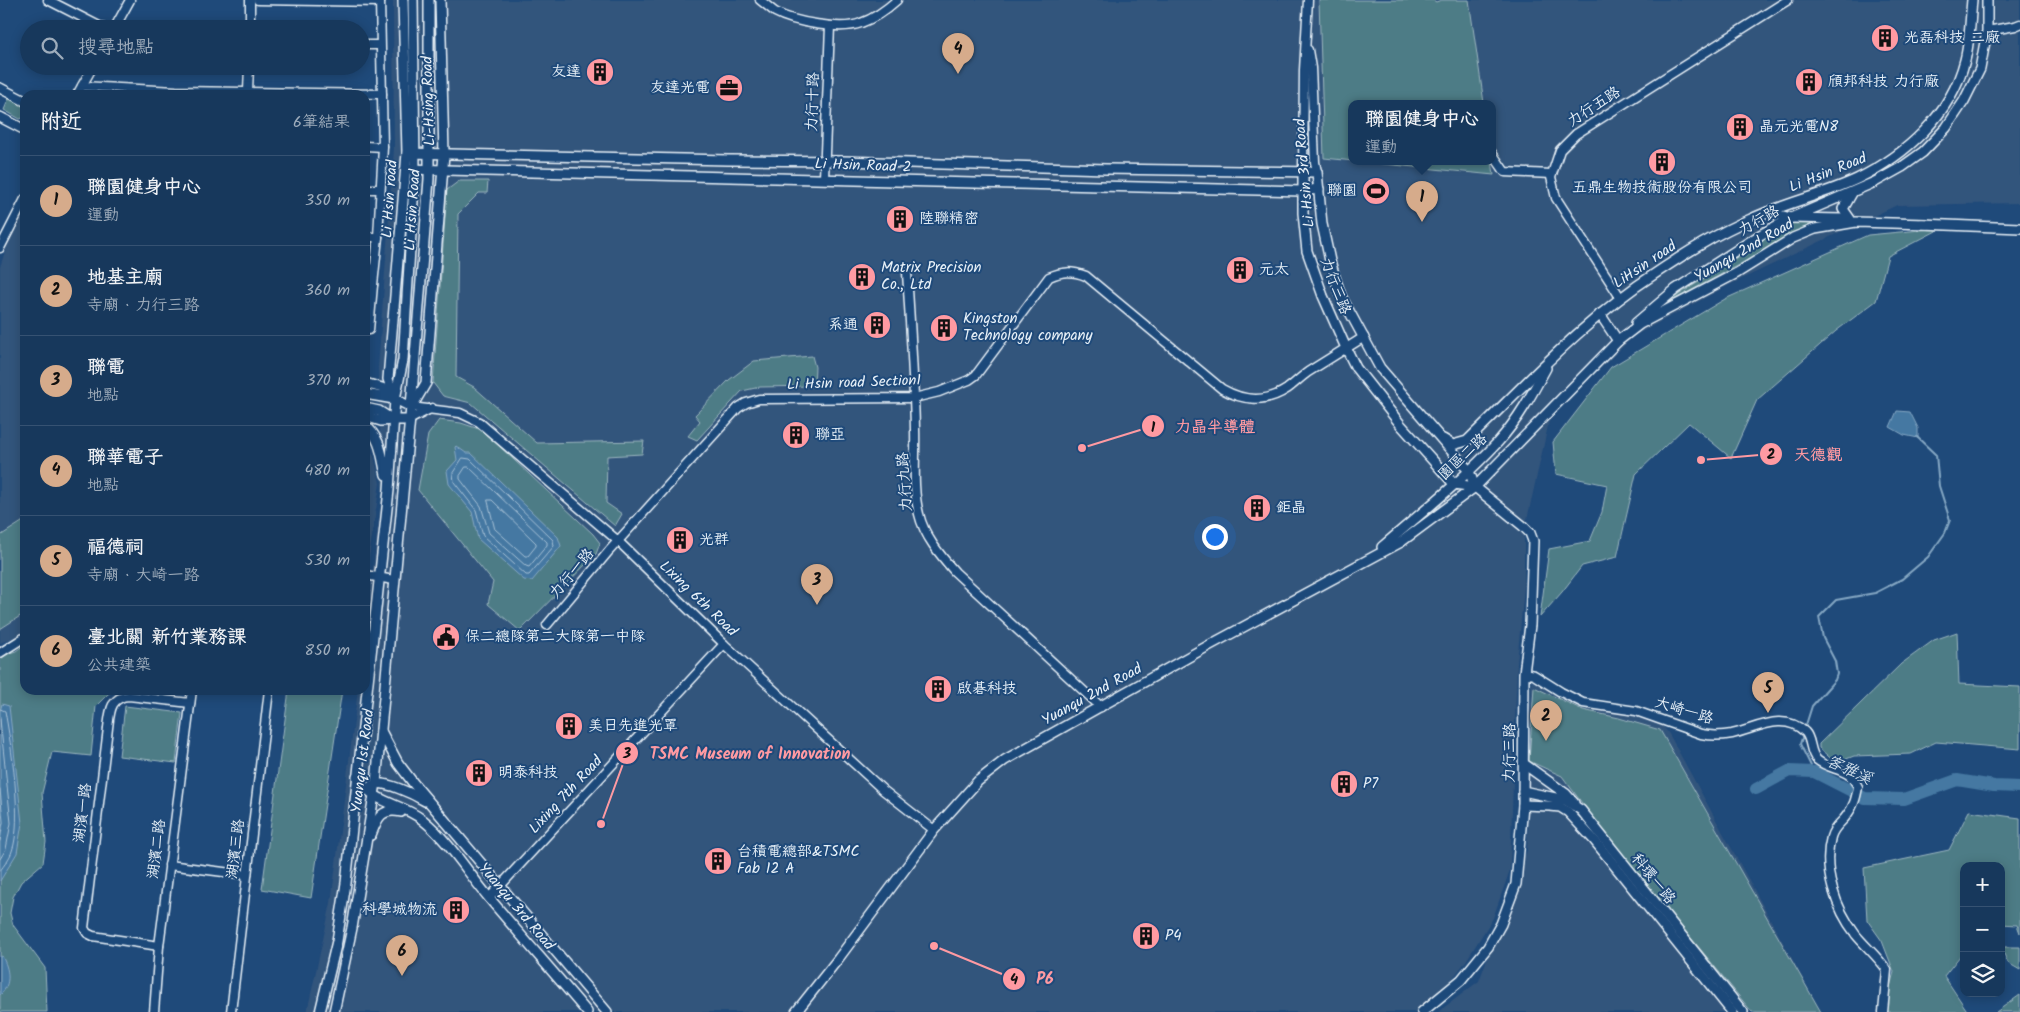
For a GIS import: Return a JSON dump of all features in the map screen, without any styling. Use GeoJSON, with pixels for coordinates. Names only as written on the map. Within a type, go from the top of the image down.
{"type":"FeatureCollection","features":[{"type":"Feature","properties":{"kind":"street"},"geometry":{"type":"LineString","coordinates":[[48,0],[87,20]]}},
{"type":"Feature","properties":{"kind":"street"},"geometry":{"type":"LineString","coordinates":[[119,20],[130,0]]}},
{"type":"Feature","properties":{"kind":"street"},"geometry":{"type":"LineString","coordinates":[[250,0],[250,20]]}},
{"type":"Feature","properties":{"kind":"street"},"geometry":{"type":"LineString","coordinates":[[258,0],[380,1],[383,147],[378,237],[370,280]]}},
{"type":"Feature","properties":{"kind":"street","name":"Li Hsin road"},"geometry":{"type":"LineString","coordinates":[[395,399],[388,379],[411,170],[403,0]]}},
{"type":"Feature","properties":{"kind":"street","name":"Li Hsin Road"},"geometry":{"type":"LineString","coordinates":[[411,153],[412,0]]}},
{"type":"Feature","properties":{"kind":"street","name":"Li Hsin Road"},"geometry":{"type":"LineString","coordinates":[[409,420],[430,154],[429,0]]}},
{"type":"Feature","properties":{"kind":"street","name":"Li-Hsing Road"},"geometry":{"type":"LineString","coordinates":[[411,407],[426,383],[443,172],[440,0]]}},
{"type":"Feature","properties":{"kind":"street"},"geometry":{"type":"LineString","coordinates":[[760,0],[776,12],[820,26],[860,24],[885,11],[897,0]]}},
{"type":"Feature","properties":{"kind":"street","name":"Li Hsin 3rd Road"},"geometry":{"type":"LineString","coordinates":[[1308,0],[1306,37],[1311,68],[1315,162],[1322,224],[1330,261],[1341,296],[1364,337]]}},
{"type":"Feature","properties":{"kind":"street","name":"力行五路"},"geometry":{"type":"LineString","coordinates":[[1620,298],[1556,198],[1551,177],[1560,150],[1576,134],[1788,0]]}},
{"type":"Feature","properties":{"kind":"street","name":"Li Hsin Road"},"geometry":{"type":"LineString","coordinates":[[1768,212],[1856,179],[1898,156],[1921,135],[1941,110],[1958,82],[1966,59],[1972,0]]}},
{"type":"Feature","properties":{"kind":"street","name":"Li Hsin Road"},"geometry":{"type":"LineString","coordinates":[[1852,193],[1902,167],[1923,152],[1946,128],[1964,101],[1980,69],[1987,31],[1986,0]]}},
{"type":"Feature","properties":{"kind":"street"},"geometry":{"type":"LineString","coordinates":[[1987,31],[2020,24]]}},
{"type":"Feature","properties":{"kind":"street","name":"力行十路"},"geometry":{"type":"LineString","coordinates":[[824,178],[830,26]]}},
{"type":"Feature","properties":{"kind":"street","name":"力行三路"},"geometry":{"type":"LineString","coordinates":[[1306,37],[1302,191],[1307,251],[1323,296],[1356,368],[1385,405],[1454,484]]}},
{"type":"Feature","properties":{"kind":"street"},"geometry":{"type":"LineString","coordinates":[[370,45],[380,45]]}},
{"type":"Feature","properties":{"kind":"street"},"geometry":{"type":"LineString","coordinates":[[80,90],[88,75]]}},
{"type":"Feature","properties":{"kind":"street"},"geometry":{"type":"LineString","coordinates":[[248,90],[249,75]]}},
{"type":"Feature","properties":{"kind":"street"},"geometry":{"type":"LineString","coordinates":[[82,86],[157,90]]}},
{"type":"Feature","properties":{"kind":"street"},"geometry":{"type":"LineString","coordinates":[[0,88],[20,98]]}},
{"type":"Feature","properties":{"kind":"street"},"geometry":{"type":"LineString","coordinates":[[370,94],[382,94]]}},
{"type":"Feature","properties":{"kind":"street"},"geometry":{"type":"LineString","coordinates":[[0,117],[20,127]]}},
{"type":"Feature","properties":{"kind":"street"},"geometry":{"type":"LineString","coordinates":[[370,146],[383,147]]}},
{"type":"Feature","properties":{"kind":"street","name":"Li Hsin Road 2"},"geometry":{"type":"LineString","coordinates":[[411,153],[1317,172]]}},
{"type":"Feature","properties":{"kind":"street"},"geometry":{"type":"LineString","coordinates":[[1496,159],[1505,172],[1552,174]]}},
{"type":"Feature","properties":{"kind":"street","name":"Li Hsin Road"},"geometry":{"type":"LineString","coordinates":[[389,490],[395,399],[403,360],[411,170]]}},
{"type":"Feature","properties":{"kind":"street","name":"Li Hsin Road 2"},"geometry":{"type":"LineString","coordinates":[[411,170],[1319,190]]}},
{"type":"Feature","properties":{"kind":"street"},"geometry":{"type":"LineString","coordinates":[[370,189],[380,189]]}},
{"type":"Feature","properties":{"kind":"street"},"geometry":{"type":"LineString","coordinates":[[1850,219],[1843,209],[1852,193]]}},
{"type":"Feature","properties":{"kind":"street","name":"力行路"},"geometry":{"type":"LineString","coordinates":[[1618,341],[1647,312],[1676,289],[1760,235],[1791,218],[1852,193]]}},
{"type":"Feature","properties":{"kind":"street"},"geometry":{"type":"LineString","coordinates":[[0,248],[20,209]]}},
{"type":"Feature","properties":{"kind":"street","name":"Yuanqu 2nd Road"},"geometry":{"type":"LineString","coordinates":[[1768,212],[1791,218],[1850,219],[1927,224]]}},
{"type":"Feature","properties":{"kind":"street","name":"LiHsin road"},"geometry":{"type":"LineString","coordinates":[[1550,360],[1620,298],[1699,245],[1745,221],[1768,212]]}},
{"type":"Feature","properties":{"kind":"street","name":"Yuanqu 2nd Road"},"geometry":{"type":"LineString","coordinates":[[1618,341],[1640,324],[1737,273],[1793,238],[1815,228],[1856,222],[2020,228]]}},
{"type":"Feature","properties":{"kind":"street"},"geometry":{"type":"LineString","coordinates":[[370,237],[378,237]]}},
{"type":"Feature","properties":{"kind":"street","name":"Li Hsin road Section1"},"geometry":{"type":"LineString","coordinates":[[618,541],[738,408],[746,403],[759,399],[914,398],[939,392],[969,380],[976,375],[1049,277],[1067,271],[1086,276],[1222,389],[1234,396],[1253,400],[1270,397],[1287,389],[1299,378],[1364,337]]}},
{"type":"Feature","properties":{"kind":"street","name":"力行九路"},"geometry":{"type":"LineString","coordinates":[[907,272],[918,513],[926,531],[938,552],[955,572],[1101,707]]}},
{"type":"Feature","properties":{"kind":"street"},"geometry":{"type":"LineString","coordinates":[[1600,314],[1618,341]]}},
{"type":"Feature","properties":{"kind":"street","name":"力行三路"},"geometry":{"type":"LineString","coordinates":[[1364,337],[1380,368],[1469,472],[1475,487],[1530,533],[1533,541],[1530,625],[1524,672],[1523,805],[1516,884],[1501,924],[1488,947],[1461,980],[1422,1012]]}},
{"type":"Feature","properties":{"kind":"street","name":"園區二路"},"geometry":{"type":"LineString","coordinates":[[1475,487],[1618,341]]}},
{"type":"Feature","properties":{"kind":"street"},"geometry":{"type":"LineString","coordinates":[[1434,431],[1447,443],[1454,445],[1467,441],[1550,360]]}},
{"type":"Feature","properties":{"kind":"street","name":"園區二路"},"geometry":{"type":"LineString","coordinates":[[1373,556],[1469,472],[1499,441],[1524,408],[1550,360]]}},
{"type":"Feature","properties":{"kind":"street"},"geometry":{"type":"LineString","coordinates":[[370,392],[382,388],[388,379]]}},
{"type":"Feature","properties":{"kind":"street"},"geometry":{"type":"LineString","coordinates":[[370,384],[382,388],[395,399],[411,407]]}},
{"type":"Feature","properties":{"kind":"street"},"geometry":{"type":"LineString","coordinates":[[370,394],[395,399]]}},
{"type":"Feature","properties":{"kind":"street","name":"Lixing 6th Road"},"geometry":{"type":"LineString","coordinates":[[411,407],[432,408],[460,413],[479,422],[618,541],[724,644],[883,790],[934,830]]}},
{"type":"Feature","properties":{"kind":"street"},"geometry":{"type":"LineString","coordinates":[[370,417],[382,421],[409,420],[432,408]]}},
{"type":"Feature","properties":{"kind":"street"},"geometry":{"type":"LineString","coordinates":[[370,409],[379,411],[393,420]]}},
{"type":"Feature","properties":{"kind":"street","name":"Yuanqu 1st Road"},"geometry":{"type":"LineString","coordinates":[[335,1011],[352,928],[376,783],[409,420]]}},
{"type":"Feature","properties":{"kind":"street"},"geometry":{"type":"LineString","coordinates":[[370,429],[380,445],[389,490]]}},
{"type":"Feature","properties":{"kind":"street"},"geometry":{"type":"LineString","coordinates":[[1454,484],[1475,487]]}},
{"type":"Feature","properties":{"kind":"street","name":"Yuanqu 2nd Road"},"geometry":{"type":"LineString","coordinates":[[796,1012],[934,830],[978,780],[1005,760],[1045,736],[1401,542],[1475,487]]}},
{"type":"Feature","properties":{"kind":"street","name":"Yuanqu 1st Road"},"geometry":{"type":"LineString","coordinates":[[370,652],[389,490]]}},
{"type":"Feature","properties":{"kind":"street","name":"力行一路"},"geometry":{"type":"LineString","coordinates":[[547,625],[618,541]]}},
{"type":"Feature","properties":{"kind":"street"},"geometry":{"type":"LineString","coordinates":[[370,576],[394,580]]}},
{"type":"Feature","properties":{"kind":"street"},"geometry":{"type":"LineString","coordinates":[[0,653],[20,640]]}},
{"type":"Feature","properties":{"kind":"street","name":"Lixing 7th Road"},"geometry":{"type":"LineString","coordinates":[[489,898],[724,644]]}},
{"type":"Feature","properties":{"kind":"street","name":"大崎一路"},"geometry":{"type":"LineString","coordinates":[[1524,672],[1534,675],[1583,703],[1636,711],[1701,734],[1721,736],[1740,732],[1765,723],[1786,722],[1804,730],[1808,735],[1810,747],[1816,759],[1848,774],[1858,787],[1856,800],[1848,815],[1837,825],[1831,837],[1829,854],[1830,875],[1838,908],[1856,935],[1887,970],[1883,1012]]}},
{"type":"Feature","properties":{"kind":"street","name":"湖濱二路"},"geometry":{"type":"LineString","coordinates":[[154,1012],[159,946],[191,695]]}},
{"type":"Feature","properties":{"kind":"street","name":"湖濱三路"},"geometry":{"type":"LineString","coordinates":[[231,1012],[268,695]]}},
{"type":"Feature","properties":{"kind":"street","name":"Yuanqu 1st Road"},"geometry":{"type":"LineString","coordinates":[[320,1012],[340,922],[346,883],[352,799],[365,695]]}},
{"type":"Feature","properties":{"kind":"street","name":"湖濱一路"},"geometry":{"type":"LineString","coordinates":[[159,946],[93,936],[87,933],[84,928],[108,728],[111,710],[120,696],[190,704]]}},
{"type":"Feature","properties":{"kind":"street"},"geometry":{"type":"LineString","coordinates":[[381,731],[398,763],[432,805]]}},
{"type":"Feature","properties":{"kind":"street"},"geometry":{"type":"LineString","coordinates":[[1524,764],[1566,794],[1577,807]]}},
{"type":"Feature","properties":{"kind":"street","name":"Yuanqu 3rd Road"},"geometry":{"type":"LineString","coordinates":[[355,774],[365,789],[373,796],[423,820],[446,844],[489,898],[587,1012]]}},
{"type":"Feature","properties":{"kind":"street"},"geometry":{"type":"LineString","coordinates":[[352,799],[376,783],[414,795],[432,805]]}},
{"type":"Feature","properties":{"kind":"street","name":"科環一路"},"geometry":{"type":"LineString","coordinates":[[1523,791],[1552,796],[1577,807],[1743,1012]]}},
{"type":"Feature","properties":{"kind":"street","name":"Yuanqu 3rd Road"},"geometry":{"type":"LineString","coordinates":[[432,805],[607,1012]]}},
{"type":"Feature","properties":{"kind":"street","name":"科環一路"},"geometry":{"type":"LineString","coordinates":[[1523,805],[1560,807],[1568,812],[1594,840],[1732,1012]]}},
{"type":"Feature","properties":{"kind":"street","name":"Yuanqu 3rd Road"},"geometry":{"type":"LineString","coordinates":[[364,857],[378,817],[388,811],[409,814],[423,820]]}},
{"type":"Feature","properties":{"kind":"street"},"geometry":{"type":"LineString","coordinates":[[169,865],[247,875]]}},
{"type":"Feature","properties":{"kind":"shaded area"},"geometry":{"type":"Polygon","coordinates":[[[393,0],[2020,0],[2020,203],[1897,205],[1727,286],[1634,336],[1550,417],[1524,533],[1524,588],[1517,664],[1510,870],[1493,918],[1466,961],[1427,1012],[307,1012],[331,903],[357,695],[370,695],[370,592],[382,494],[378,368],[394,149],[393,0]]]}},
{"type":"Feature","properties":{"kind":"shaded area"},"geometry":{"type":"Polygon","coordinates":[[[20,218],[20,633],[0,643],[0,267],[7,245],[20,218]]]}},
{"type":"Feature","properties":{"kind":"shaded area"},"geometry":{"type":"Polygon","coordinates":[[[370,449],[374,456],[380,483],[370,550],[370,449]]]}},
{"type":"Feature","properties":{"kind":"shaded area"},"geometry":{"type":"Polygon","coordinates":[[[1531,681],[1589,708],[1624,713],[1663,726],[1821,1012],[1438,1012],[1479,981],[1527,850],[1531,681]]]}},
{"type":"Feature","properties":{"kind":"green space"},"geometry":{"type":"Polygon","coordinates":[[[1319,0],[1433,0],[1436,2],[1441,0],[1469,0],[1484,100],[1348,100],[1348,161],[1324,158],[1319,0]]]}},
{"type":"Feature","properties":{"kind":"green space"},"geometry":{"type":"Polygon","coordinates":[[[9,98],[20,104],[20,119],[4,110],[9,98]]]}},
{"type":"Feature","properties":{"kind":"green space"},"geometry":{"type":"Polygon","coordinates":[[[1394,165],[1493,165],[1494,175],[1394,165]]]}},
{"type":"Feature","properties":{"kind":"green space"},"geometry":{"type":"Polygon","coordinates":[[[459,181],[488,181],[487,193],[479,193],[458,214],[456,377],[474,387],[537,443],[644,441],[642,454],[607,456],[606,503],[622,514],[615,526],[471,403],[443,396],[433,383],[447,190],[459,181]]]}},
{"type":"Feature","properties":{"kind":"green space"},"geometry":{"type":"Polygon","coordinates":[[[1791,222],[1819,222],[1660,307],[1791,222]]]}},
{"type":"Feature","properties":{"kind":"green space"},"geometry":{"type":"Polygon","coordinates":[[[1942,228],[1888,256],[1876,301],[1836,331],[1757,400],[1731,458],[1689,423],[1636,474],[1617,557],[1582,566],[1540,617],[1549,549],[1590,541],[1602,512],[1607,485],[1556,474],[1553,442],[1611,367],[1725,299],[1868,235],[1942,228]]]}},
{"type":"Feature","properties":{"kind":"green space"},"geometry":{"type":"Polygon","coordinates":[[[812,356],[815,367],[814,386],[760,387],[742,391],[697,440],[688,436],[700,421],[695,415],[729,380],[754,361],[812,356]]]}},
{"type":"Feature","properties":{"kind":"green space"},"geometry":{"type":"Polygon","coordinates":[[[439,420],[461,423],[482,430],[593,534],[600,543],[596,554],[520,631],[488,604],[493,582],[418,490],[428,435],[439,420]]]}},
{"type":"Feature","properties":{"kind":"green space"},"geometry":{"type":"Polygon","coordinates":[[[20,523],[20,616],[0,629],[0,536],[20,523]]]}},
{"type":"Feature","properties":{"kind":"green space"},"geometry":{"type":"Polygon","coordinates":[[[1957,632],[1959,684],[2020,687],[2020,749],[1936,742],[1911,754],[1854,756],[1836,763],[1819,748],[1819,744],[1901,664],[1934,640],[1957,632]]]}},
{"type":"Feature","properties":{"kind":"green space"},"geometry":{"type":"Polygon","coordinates":[[[20,648],[20,695],[107,695],[96,706],[91,756],[52,752],[42,793],[46,842],[43,863],[21,882],[13,897],[10,913],[13,925],[45,968],[47,1012],[0,1012],[0,656],[20,648]]]}},
{"type":"Feature","properties":{"kind":"green space"},"geometry":{"type":"Polygon","coordinates":[[[1534,687],[1583,710],[1660,730],[1821,1012],[1752,1012],[1599,826],[1562,776],[1529,761],[1534,687]]]}},
{"type":"Feature","properties":{"kind":"green space"},"geometry":{"type":"Polygon","coordinates":[[[288,695],[341,695],[311,898],[262,889],[288,695]]]}},
{"type":"Feature","properties":{"kind":"green space"},"geometry":{"type":"Polygon","coordinates":[[[125,706],[182,713],[176,763],[119,756],[125,706]]]}},
{"type":"Feature","properties":{"kind":"green space"},"geometry":{"type":"Polygon","coordinates":[[[1969,811],[2020,818],[2020,933],[2017,925],[2005,924],[2005,862],[1960,862],[1960,956],[1944,976],[1968,1012],[1887,1012],[1886,1002],[1894,972],[1882,941],[1867,920],[1864,868],[1949,850],[1969,811]]]}},
{"type":"Feature","properties":{"kind":"green space"},"geometry":{"type":"Polygon","coordinates":[[[2005,947],[2020,947],[2020,970],[2008,963],[2005,956],[2005,947]]]}},
{"type":"Feature","properties":{"kind":"green space"},"geometry":{"type":"Polygon","coordinates":[[[2020,995],[2020,1012],[1996,1012],[2020,995]]]}},
{"type":"Feature","properties":{"kind":"water"},"geometry":{"type":"Polygon","coordinates":[[[1897,411],[1910,412],[1918,428],[1918,438],[1904,435],[1890,427],[1897,411]]]}},
{"type":"Feature","properties":{"kind":"water"},"geometry":{"type":"Polygon","coordinates":[[[456,446],[466,453],[471,453],[558,537],[561,546],[532,581],[524,580],[478,539],[472,512],[449,484],[447,471],[457,460],[456,446]]]}},
{"type":"Feature","properties":{"kind":"water"},"geometry":{"type":"Polygon","coordinates":[[[2,704],[9,706],[22,823],[17,853],[0,881],[0,711],[2,704]]]}},
{"type":"Feature","properties":{"kind":"water"},"geometry":{"type":"Polygon","coordinates":[[[2,956],[6,966],[8,981],[0,995],[0,957],[2,956]]]}},
{"type":"Feature","properties":{"kind":"waterway"},"geometry":{"type":"LineString","coordinates":[[1805,728],[1812,706],[1835,680],[1837,674],[1835,661],[1823,638],[1819,617],[1836,600],[1875,593],[1902,579],[1928,557],[1945,533],[1950,520],[1939,486],[1936,455],[1917,437]]}},
{"type":"Feature","properties":{"kind":"waterway"},"geometry":{"type":"LineString","coordinates":[[1803,735],[1800,744],[1814,772]]}},
{"type":"Feature","properties":{"kind":"waterway","name":"客雅溪"},"geometry":{"type":"LineString","coordinates":[[1756,789],[1789,771],[1814,772],[1865,798],[1904,799],[1957,780],[1994,786],[2020,787]]}},
{"type":"Feature","properties":{"kind":"place","name":"光磊科技 二廠"},"geometry":{"type":"Point","coordinates":[1885,38]}},
{"type":"Feature","properties":{"kind":"place","name":"友達"},"geometry":{"type":"Point","coordinates":[600,72]}},
{"type":"Feature","properties":{"kind":"place","name":"聯華電子"},"geometry":{"type":"Point","coordinates":[958,74]}},
{"type":"Feature","properties":{"kind":"place","name":"頎邦科技 力行廠"},"geometry":{"type":"Point","coordinates":[1809,82]}},
{"type":"Feature","properties":{"kind":"place","name":"友達光電"},"geometry":{"type":"Point","coordinates":[729,88]}},
{"type":"Feature","properties":{"kind":"place","name":"晶元光電N8"},"geometry":{"type":"Point","coordinates":[1740,127]}},
{"type":"Feature","properties":{"kind":"place","name":"五鼎生物技術股份有限公司"},"geometry":{"type":"Point","coordinates":[1662,162]}},
{"type":"Feature","properties":{"kind":"place","name":"聯園"},"geometry":{"type":"Point","coordinates":[1376,191]}},
{"type":"Feature","properties":{"kind":"place","name":"陸聯精密"},"geometry":{"type":"Point","coordinates":[900,219]}},
{"type":"Feature","properties":{"kind":"place","name":"聯園健身中心"},"geometry":{"type":"Point","coordinates":[1422,222]}},
{"type":"Feature","properties":{"kind":"place","name":"元太"},"geometry":{"type":"Point","coordinates":[1240,270]}},
{"type":"Feature","properties":{"kind":"place","name":"Matrix Precision Co., Ltd"},"geometry":{"type":"Point","coordinates":[862,277]}},
{"type":"Feature","properties":{"kind":"place","name":"系通"},"geometry":{"type":"Point","coordinates":[877,325]}},
{"type":"Feature","properties":{"kind":"place","name":"Kingston Technology company"},"geometry":{"type":"Point","coordinates":[944,328]}},
{"type":"Feature","properties":{"kind":"place","name":"聯亞"},"geometry":{"type":"Point","coordinates":[796,435]}},
{"type":"Feature","properties":{"kind":"place","name":"力晶半導體"},"geometry":{"type":"Point","coordinates":[1082,448]}},
{"type":"Feature","properties":{"kind":"place","name":"天德觀"},"geometry":{"type":"Point","coordinates":[1701,460]}},
{"type":"Feature","properties":{"kind":"place","name":"鉅晶"},"geometry":{"type":"Point","coordinates":[1257,508]}},
{"type":"Feature","properties":{"kind":"place","name":"光群"},"geometry":{"type":"Point","coordinates":[680,540]}},
{"type":"Feature","properties":{"kind":"place","name":"聯電"},"geometry":{"type":"Point","coordinates":[817,605]}},
{"type":"Feature","properties":{"kind":"place","name":"保二總隊第二大隊第一中隊"},"geometry":{"type":"Point","coordinates":[446,637]}},
{"type":"Feature","properties":{"kind":"place","name":"啟碁科技"},"geometry":{"type":"Point","coordinates":[938,689]}},
{"type":"Feature","properties":{"kind":"place","name":"福德祠"},"geometry":{"type":"Point","coordinates":[1768,713]}},
{"type":"Feature","properties":{"kind":"place","name":"美日先進光罩"},"geometry":{"type":"Point","coordinates":[569,726]}},
{"type":"Feature","properties":{"kind":"place","name":"地基主廟"},"geometry":{"type":"Point","coordinates":[1546,741]}},
{"type":"Feature","properties":{"kind":"place","name":"明泰科技"},"geometry":{"type":"Point","coordinates":[479,773]}},
{"type":"Feature","properties":{"kind":"place","name":"P7"},"geometry":{"type":"Point","coordinates":[1344,784]}},
{"type":"Feature","properties":{"kind":"place","name":"TSMC Museum of Innovation"},"geometry":{"type":"Point","coordinates":[601,824]}},
{"type":"Feature","properties":{"kind":"place","name":"台積電總部&TSMC Fab 12 A"},"geometry":{"type":"Point","coordinates":[718,861]}},
{"type":"Feature","properties":{"kind":"place","name":"科學城物流"},"geometry":{"type":"Point","coordinates":[456,910]}},
{"type":"Feature","properties":{"kind":"place","name":"P4"},"geometry":{"type":"Point","coordinates":[1146,936]}},
{"type":"Feature","properties":{"kind":"place","name":"P6"},"geometry":{"type":"Point","coordinates":[934,946]}},
{"type":"Feature","properties":{"kind":"place","name":"臺北關 新竹業務課"},"geometry":{"type":"Point","coordinates":[402,976]}}]}
